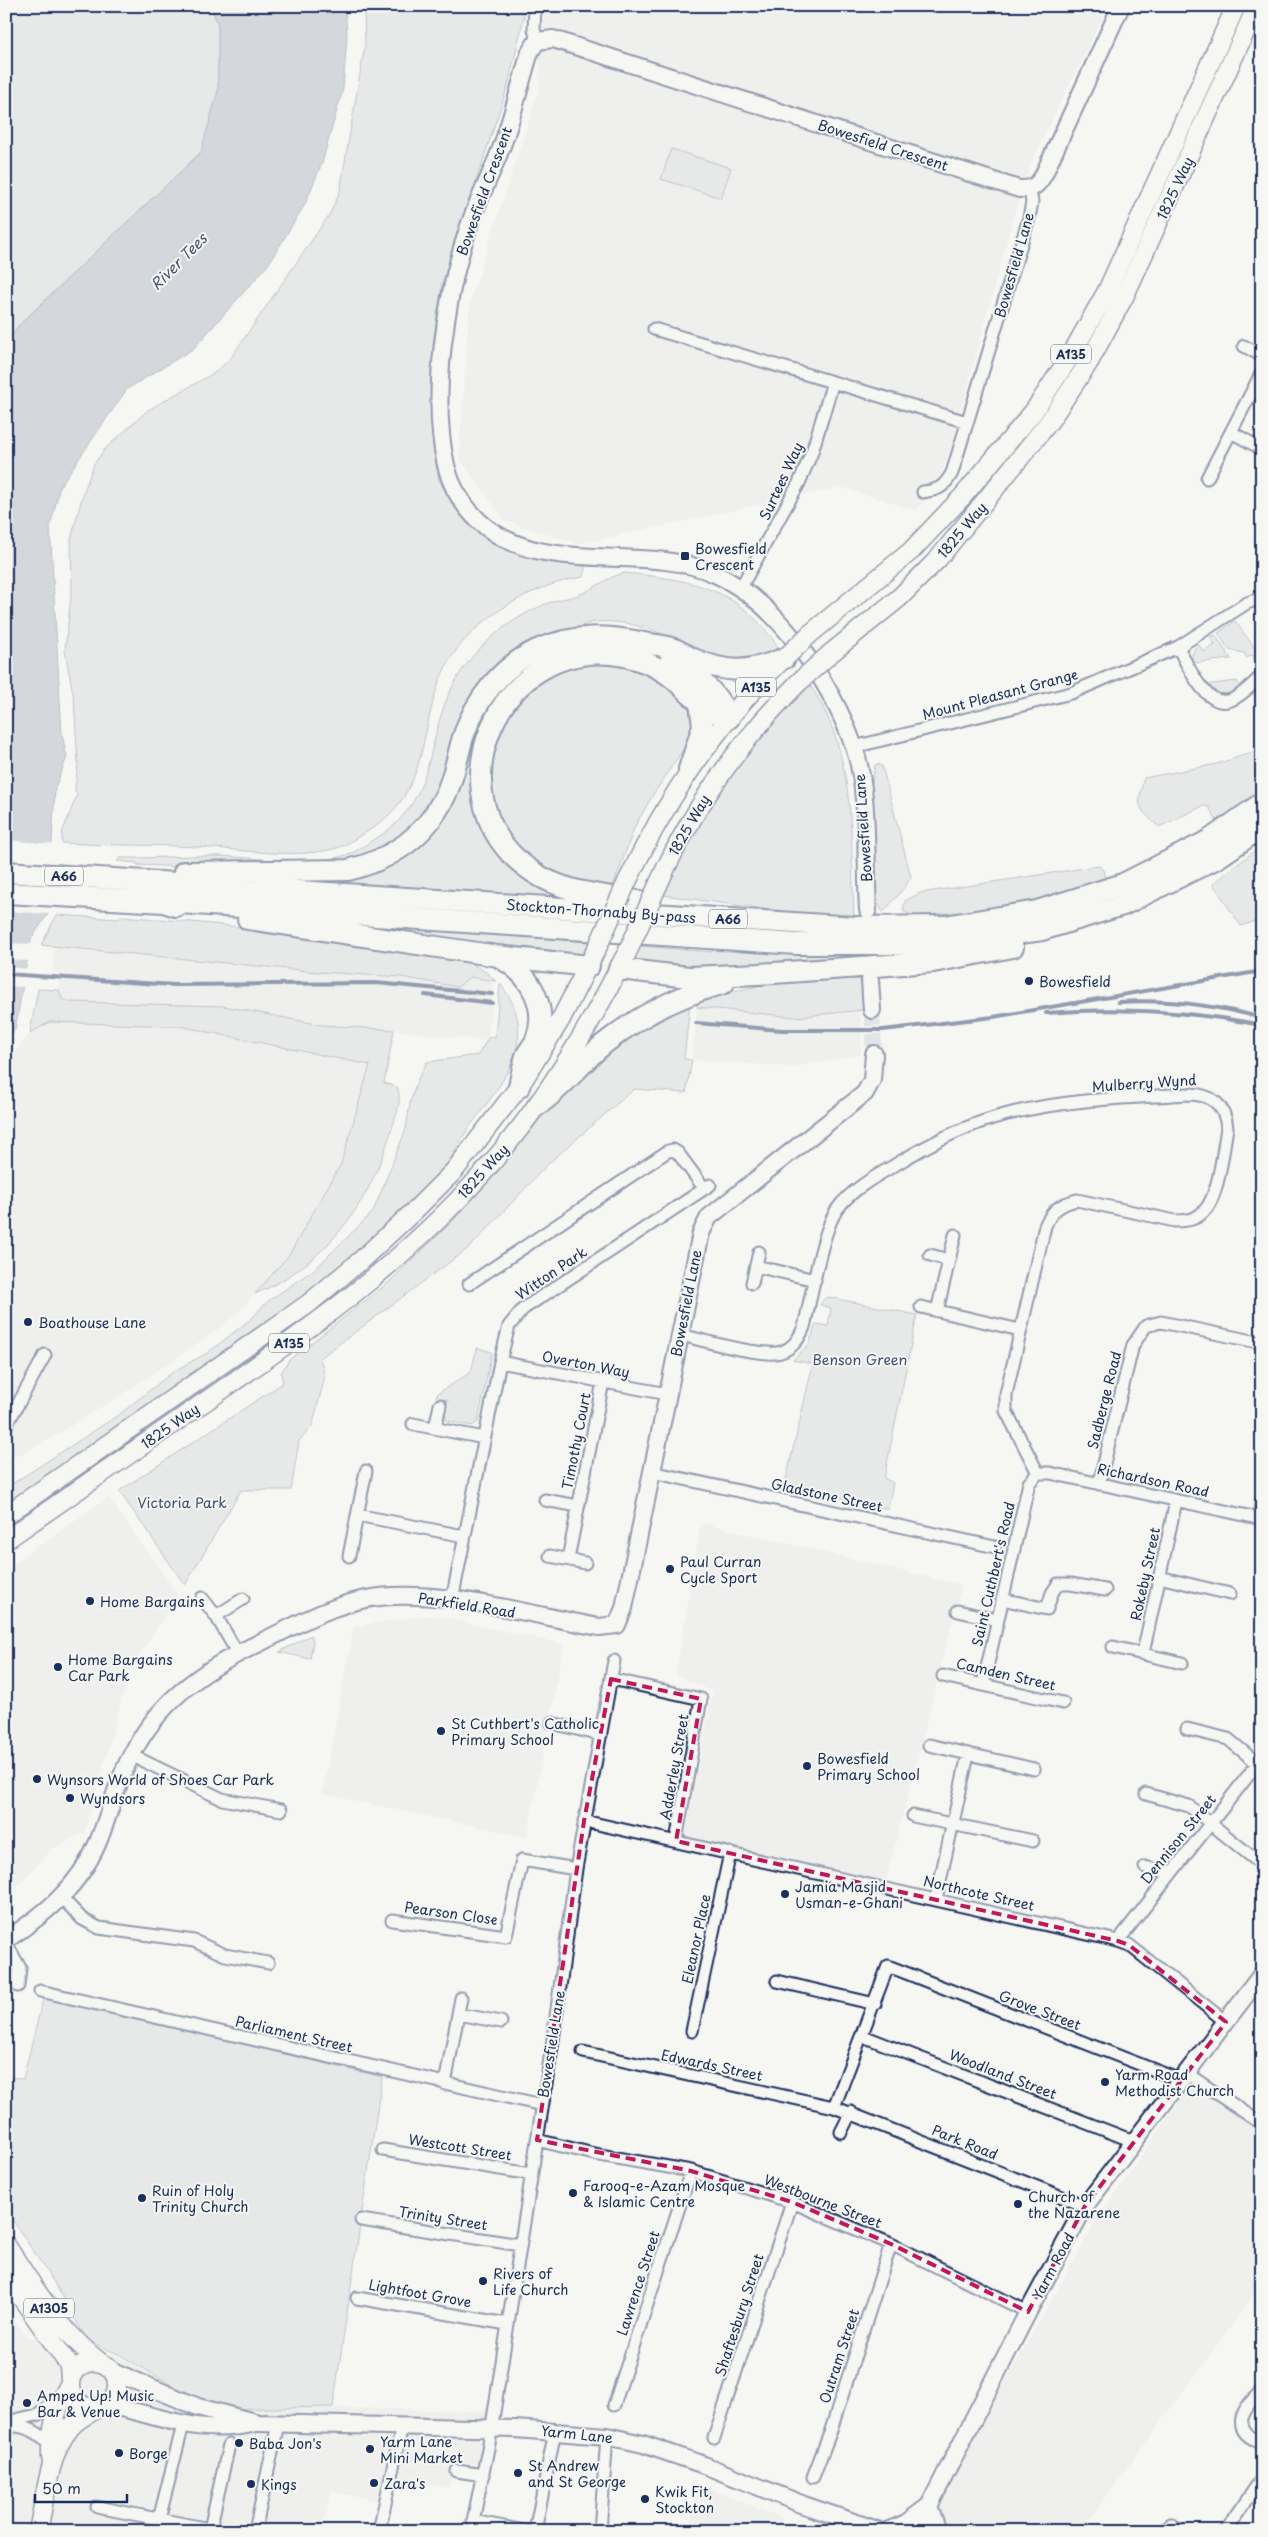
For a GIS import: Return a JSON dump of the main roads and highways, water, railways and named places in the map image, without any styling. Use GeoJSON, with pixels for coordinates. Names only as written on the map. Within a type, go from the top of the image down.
{"type":"FeatureCollection","features":[{"type":"Feature","properties":{"kind":"highway"},"geometry":{"type":"LineString","coordinates":[[122,880],[156,872],[329,872],[361,867],[386,858],[414,838],[437,812],[450,784],[470,718],[482,698],[497,679],[516,662],[545,647],[583,636],[618,637],[674,648],[710,665],[738,671],[751,670],[785,658]]}},
{"type":"Feature","properties":{"kind":"highway"},"geometry":{"type":"LineString","coordinates":[[645,643],[689,671],[707,687],[719,698],[728,718]]}},
{"type":"Feature","properties":{"kind":"highway","name":"A66"},"geometry":{"type":"LineString","coordinates":[[728,718],[709,711],[672,678],[658,669],[627,657],[611,654],[578,656],[547,666],[533,675],[508,697],[491,725],[482,756],[482,789],[485,805],[494,828],[507,849],[518,861],[545,880],[576,891],[751,921]]}},
{"type":"Feature","properties":{"kind":"highway","name":"A135"},"geometry":{"type":"LineString","coordinates":[[689,769],[703,726],[700,703]]}},
{"type":"Feature","properties":{"kind":"highway","name":"Stockton-Thornaby By-pass"},"geometry":{"type":"LineString","coordinates":[[122,880],[855,928],[944,926],[1037,911],[1123,884],[1208,841],[1262,803]]}},
{"type":"Feature","properties":{"kind":"highway","name":"Stockton-Thornaby By-pass"},"geometry":{"type":"LineString","coordinates":[[164,902],[796,944],[945,944],[1042,930],[1123,905],[1217,858],[1262,827]]}},
{"type":"Feature","properties":{"kind":"highway","name":"A66"},"geometry":{"type":"LineString","coordinates":[[6,872],[122,880]]}},
{"type":"Feature","properties":{"kind":"highway","name":"A66"},"geometry":{"type":"LineString","coordinates":[[6,893],[164,902],[207,916],[244,919],[498,956],[589,966]]}},
{"type":"Feature","properties":{"kind":"highway","name":"A66"},"geometry":{"type":"LineString","coordinates":[[622,962],[663,975],[689,976],[759,974],[933,962],[1024,946],[1094,925],[1123,905]]}},
{"type":"Feature","properties":{"kind":"highway","name":"A66"},"geometry":{"type":"LineString","coordinates":[[498,956],[520,971],[529,981],[538,999],[540,1019],[536,1039],[526,1056],[519,1087]]}},
{"type":"Feature","properties":{"kind":"highway"},"geometry":{"type":"LineString","coordinates":[[538,1105],[557,1092],[605,1043],[633,1023],[694,991],[759,974]]}},
{"type":"Feature","properties":{"kind":"main road","name":"1825 Way"},"geometry":{"type":"LineString","coordinates":[[6,1515],[308,1304],[360,1261],[454,1171],[519,1087],[557,1027],[589,966],[648,839],[689,769],[728,718],[785,658],[810,634],[911,551],[964,496],[1034,410],[1070,355],[1107,291],[1236,6]]}},
{"type":"Feature","properties":{"kind":"main road","name":"1825 Way"},"geometry":{"type":"LineString","coordinates":[[6,1540],[326,1317],[399,1256],[482,1175],[538,1105],[592,1023],[679,841],[706,795],[749,737],[799,682],[831,653],[899,598],[938,559],[1049,422],[1088,362],[1125,295],[1257,6]]}},
{"type":"Feature","properties":{"kind":"main road"},"geometry":{"type":"LineString","coordinates":[[728,718],[749,737]]}},
{"type":"Feature","properties":{"kind":"main road"},"geometry":{"type":"LineString","coordinates":[[589,966],[622,962]]}},
{"type":"Feature","properties":{"kind":"main road","name":"A1305"},"geometry":{"type":"LineString","coordinates":[[6,2245],[68,2334],[82,2349],[106,2367]]}},
{"type":"Feature","properties":{"kind":"main road","name":"A1305"},"geometry":{"type":"LineString","coordinates":[[6,2276],[69,2365],[68,2386],[78,2404],[88,2408],[102,2407]]}},
{"type":"Feature","properties":{"kind":"main road"},"geometry":{"type":"LineString","coordinates":[[38,2531],[51,2471],[68,2430],[83,2416],[102,2407],[113,2398],[117,2390],[117,2380],[106,2367],[85,2363],[73,2373],[53,2421],[50,2446],[51,2471]]}},
{"type":"Feature","properties":{"kind":"water","name":"River Tees"},"geometry":{"type":"Polygon","coordinates":[[[211,6],[345,6],[347,35],[343,89],[322,163],[305,204],[268,265],[193,349],[127,389],[60,486],[50,527],[62,734],[67,757],[55,788],[48,914],[31,939],[15,1030],[6,1041],[6,343],[19,325],[201,152],[218,91],[218,26],[211,6]]]}},
{"type":"Feature","properties":{"kind":"tunnel"},"geometry":{"type":"LineString","coordinates":[[872,1010],[874,1054]]}},
{"type":"Feature","properties":{"kind":"railway"},"geometry":{"type":"LineString","coordinates":[[696,1023],[782,1030],[883,1030],[993,1017],[1262,971]]}},
{"type":"Feature","properties":{"kind":"railway"},"geometry":{"type":"LineString","coordinates":[[6,974],[174,985],[376,983],[492,994]]}},
{"type":"Feature","properties":{"kind":"railway"},"geometry":{"type":"LineString","coordinates":[[425,995],[492,1003]]}},
{"type":"Feature","properties":{"kind":"railway"},"geometry":{"type":"LineString","coordinates":[[1118,1002],[1173,1002],[1227,1010],[1262,1018]]}},
{"type":"Feature","properties":{"kind":"railway"},"geometry":{"type":"LineString","coordinates":[[1046,1013],[1127,1010],[1181,1013],[1262,1025]]}},
{"type":"Feature","properties":{"kind":"place","name":"Bowesfield Crescent"},"geometry":{"type":"Point","coordinates":[685,556]}},
{"type":"Feature","properties":{"kind":"place","name":"Bowesfield"},"geometry":{"type":"Point","coordinates":[1029,981]}},
{"type":"Feature","properties":{"kind":"place","name":"Boathouse Lane"},"geometry":{"type":"Point","coordinates":[28,1322]}},
{"type":"Feature","properties":{"kind":"place","name":"Paul Curran Cycle Sport"},"geometry":{"type":"Point","coordinates":[670,1569]}},
{"type":"Feature","properties":{"kind":"place","name":"Home Bargains"},"geometry":{"type":"Point","coordinates":[90,1601]}},
{"type":"Feature","properties":{"kind":"place","name":"Home Bargains Car Park"},"geometry":{"type":"Point","coordinates":[58,1667]}},
{"type":"Feature","properties":{"kind":"place","name":"St Cuthbert's Catholic Primary School"},"geometry":{"type":"Point","coordinates":[441,1731]}},
{"type":"Feature","properties":{"kind":"place","name":"Bowesfield Primary School"},"geometry":{"type":"Point","coordinates":[807,1766]}},
{"type":"Feature","properties":{"kind":"place","name":"Wynsors World of Shoes Car Park"},"geometry":{"type":"Point","coordinates":[37,1779]}},
{"type":"Feature","properties":{"kind":"place","name":"Wyndsors"},"geometry":{"type":"Point","coordinates":[70,1798]}},
{"type":"Feature","properties":{"kind":"place","name":"Jamia Masjid Usman-e-Ghani"},"geometry":{"type":"Point","coordinates":[785,1894]}},
{"type":"Feature","properties":{"kind":"place","name":"Yarm Road Methodist Church"},"geometry":{"type":"Point","coordinates":[1105,2082]}},
{"type":"Feature","properties":{"kind":"place","name":"Farooq-e-Azam Mosque & Islamic Centre"},"geometry":{"type":"Point","coordinates":[573,2193]}},
{"type":"Feature","properties":{"kind":"place","name":"Ruin of Holy Trinity Church"},"geometry":{"type":"Point","coordinates":[142,2198]}},
{"type":"Feature","properties":{"kind":"place","name":"Church of the Nazarene"},"geometry":{"type":"Point","coordinates":[1018,2204]}},
{"type":"Feature","properties":{"kind":"place","name":"Rivers of Life Church"},"geometry":{"type":"Point","coordinates":[483,2281]}},
{"type":"Feature","properties":{"kind":"place","name":"Amped Up! Music Bar & Venue"},"geometry":{"type":"Point","coordinates":[27,2403]}},
{"type":"Feature","properties":{"kind":"place","name":"Baba Jon's"},"geometry":{"type":"Point","coordinates":[239,2443]}},
{"type":"Feature","properties":{"kind":"place","name":"Yarm Lane Mini Market"},"geometry":{"type":"Point","coordinates":[370,2449]}},
{"type":"Feature","properties":{"kind":"place","name":"Borge"},"geometry":{"type":"Point","coordinates":[119,2453]}},
{"type":"Feature","properties":{"kind":"place","name":"St Andrew and St George"},"geometry":{"type":"Point","coordinates":[518,2473]}},
{"type":"Feature","properties":{"kind":"place","name":"Zara's"},"geometry":{"type":"Point","coordinates":[374,2483]}},
{"type":"Feature","properties":{"kind":"place","name":"Kings"},"geometry":{"type":"Point","coordinates":[251,2484]}},
{"type":"Feature","properties":{"kind":"place","name":"Kwik Fit, Stockton"},"geometry":{"type":"Point","coordinates":[645,2499]}},
{"type":"Feature","properties":{"kind":"park label","name":"Benson Green"},"geometry":{"type":"Point","coordinates":[860,1359]}},
{"type":"Feature","properties":{"kind":"park label","name":"Victoria Park"},"geometry":{"type":"Point","coordinates":[182,1502]}}]}
